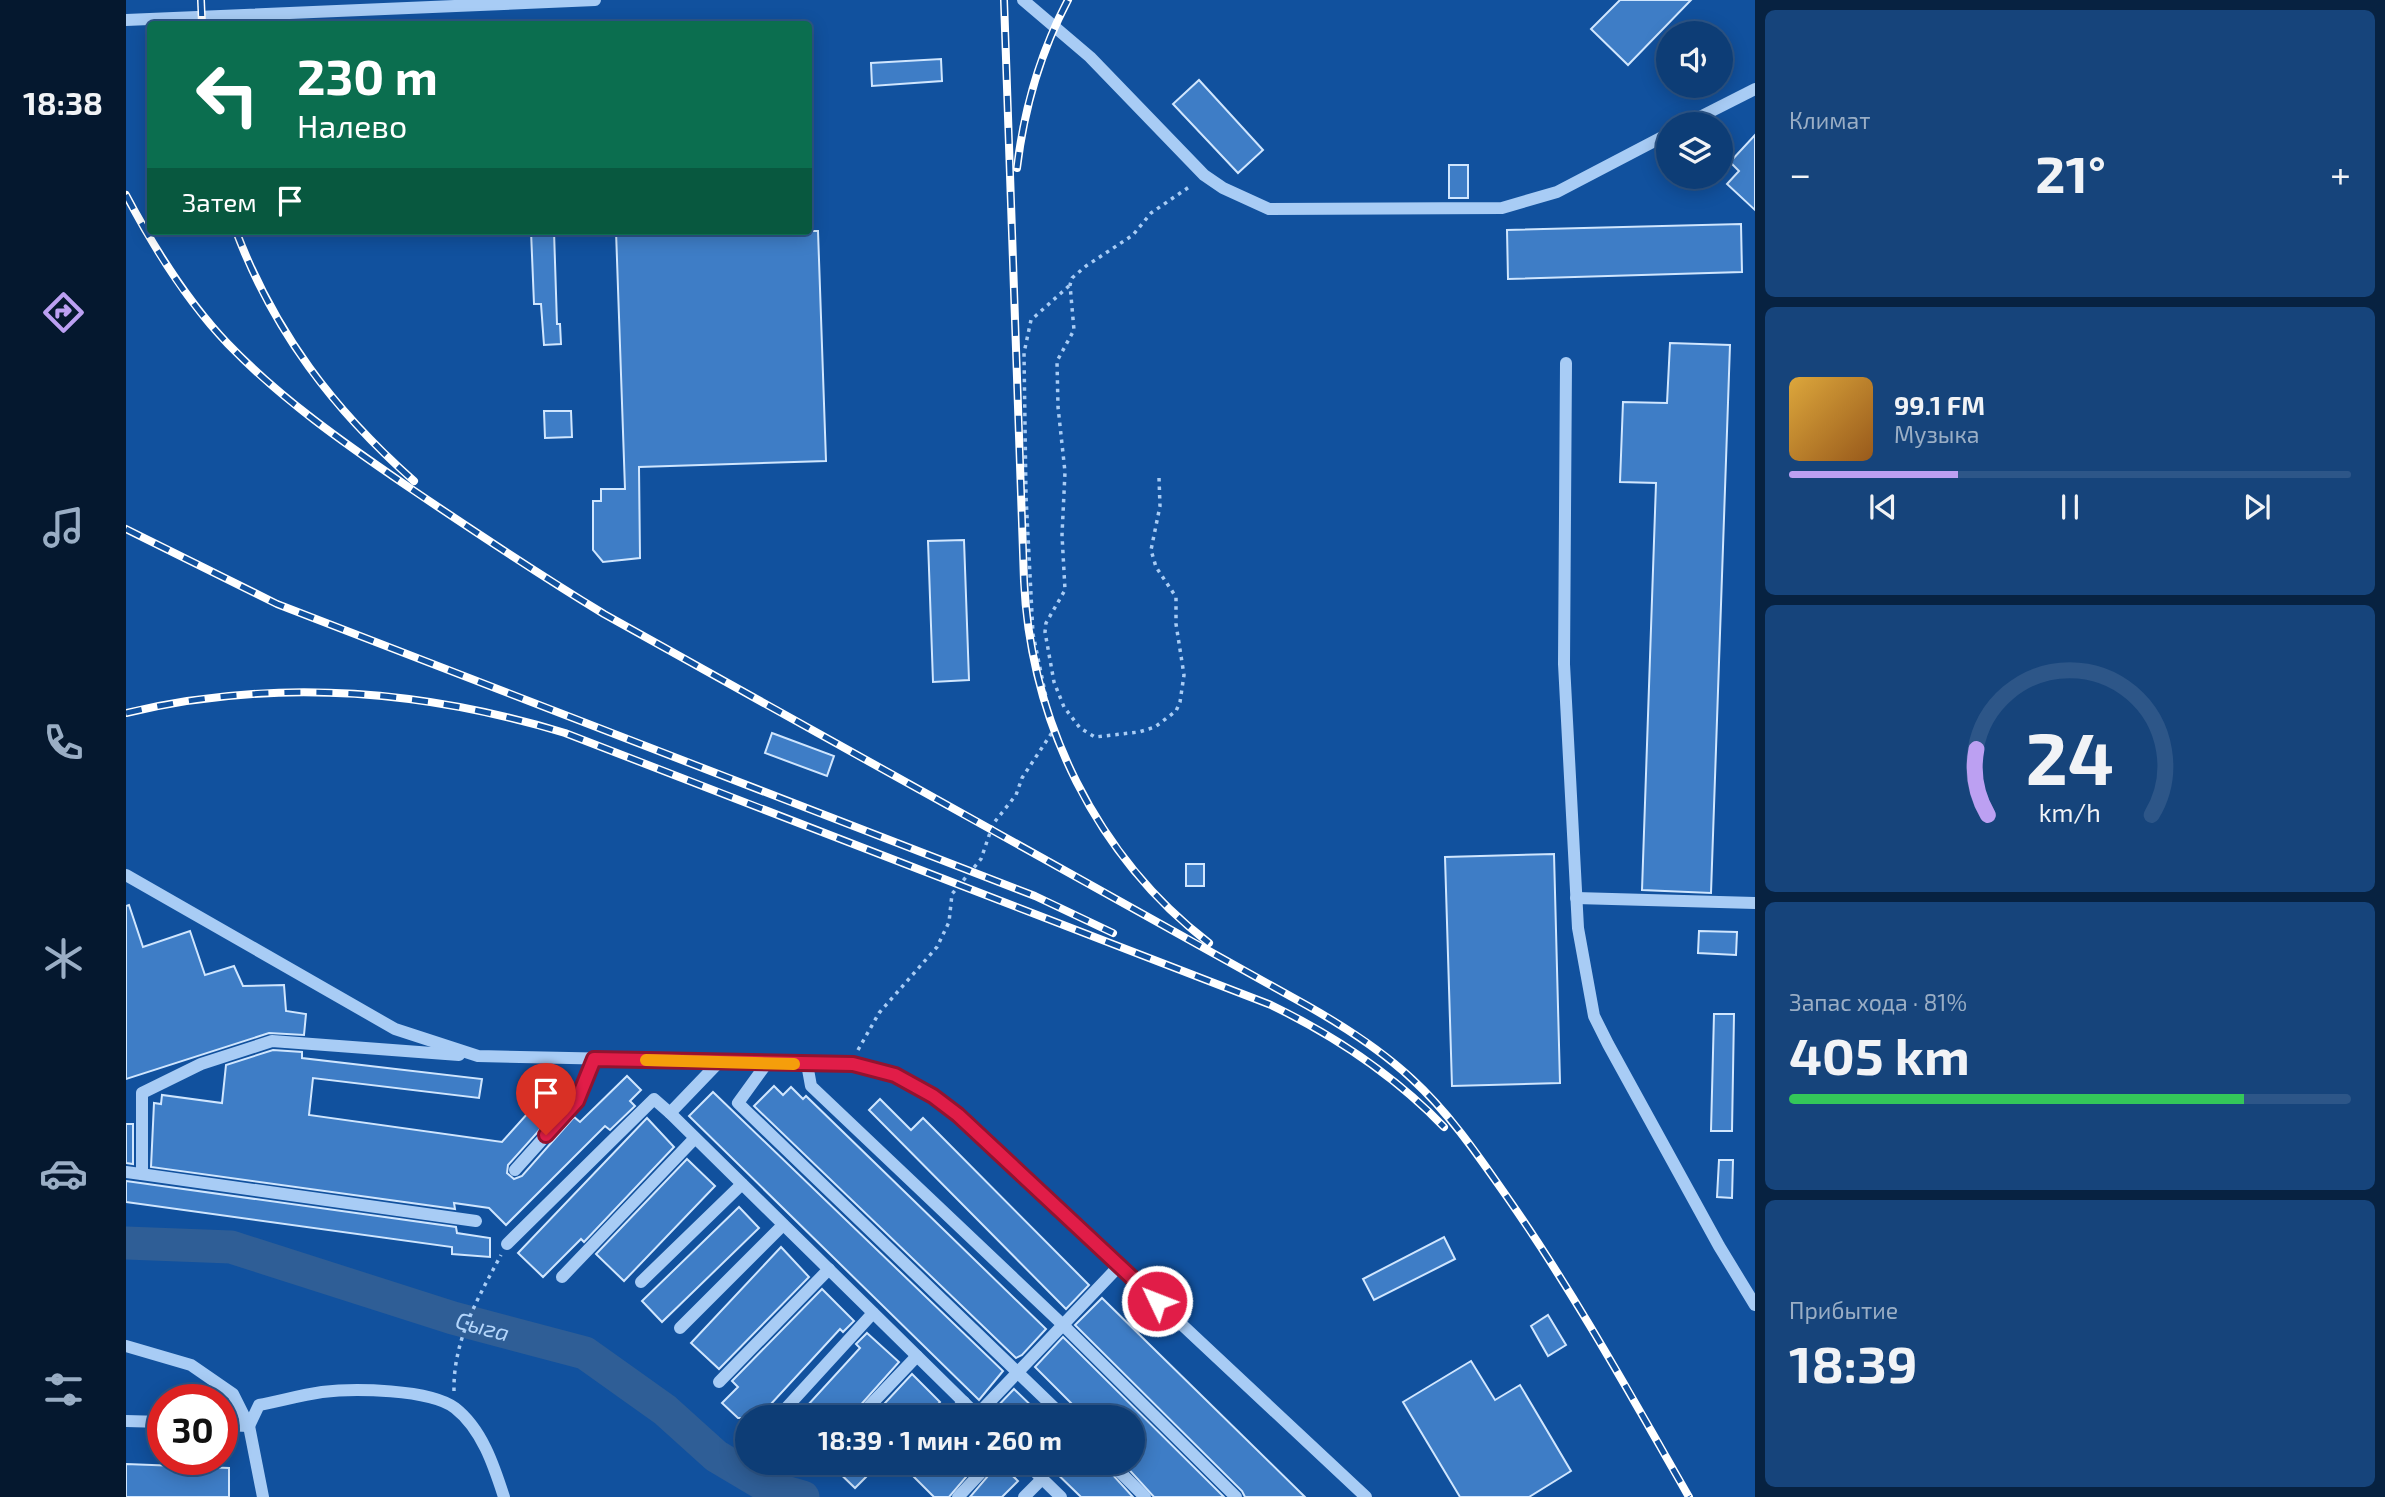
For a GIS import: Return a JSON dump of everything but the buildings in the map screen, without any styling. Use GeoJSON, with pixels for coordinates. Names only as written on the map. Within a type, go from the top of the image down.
{"type":"FeatureCollection","features":[{"type":"Feature","properties":{"kind":"street"},"geometry":{"type":"LineString","coordinates":[[126,20],[595,0]]}},
{"type":"Feature","properties":{"kind":"street"},"geometry":{"type":"LineString","coordinates":[[1023,0],[1090,57],[1204,175],[1223,188],[1269,209],[1502,208],[1557,191],[1656,140]]}},
{"type":"Feature","properties":{"kind":"street"},"geometry":{"type":"LineString","coordinates":[[1710,112],[1755,89]]}},
{"type":"Feature","properties":{"kind":"street"},"geometry":{"type":"LineString","coordinates":[[1566,363],[1564,664],[1576,898],[1585,979],[1594,1016],[1660,1143],[1755,1305]]}},
{"type":"Feature","properties":{"kind":"street"},"geometry":{"type":"LineString","coordinates":[[126,875],[396,1029],[478,1056]]}},
{"type":"Feature","properties":{"kind":"street"},"geometry":{"type":"LineString","coordinates":[[1576,898],[1755,903]]}},
{"type":"Feature","properties":{"kind":"street"},"geometry":{"type":"LineString","coordinates":[[142,1174],[142,1093],[249,1046],[272,1041],[478,1056],[853,1064],[895,1075],[933,1096],[1366,1497]]}},
{"type":"Feature","properties":{"kind":"street"},"geometry":{"type":"LineString","coordinates":[[514,1170],[577,1101],[594,1059]]}},
{"type":"Feature","properties":{"kind":"street"},"geometry":{"type":"LineString","coordinates":[[670,1114],[719,1062]]}},
{"type":"Feature","properties":{"kind":"street"},"geometry":{"type":"LineString","coordinates":[[767,1063],[738,1103],[1052,1405]]}},
{"type":"Feature","properties":{"kind":"street"},"geometry":{"type":"LineString","coordinates":[[807,1064],[811,1086],[1063,1325],[1236,1497]]}},
{"type":"Feature","properties":{"kind":"street"},"geometry":{"type":"LineString","coordinates":[[507,1244],[654,1099],[967,1405]]}},
{"type":"Feature","properties":{"kind":"street"},"geometry":{"type":"LineString","coordinates":[[562,1277],[695,1138]]}},
{"type":"Feature","properties":{"kind":"street"},"geometry":{"type":"LineString","coordinates":[[126,1172],[476,1221]]}},
{"type":"Feature","properties":{"kind":"street"},"geometry":{"type":"LineString","coordinates":[[641,1282],[742,1184]]}},
{"type":"Feature","properties":{"kind":"street"},"geometry":{"type":"LineString","coordinates":[[680,1328],[783,1224]]}},
{"type":"Feature","properties":{"kind":"street"},"geometry":{"type":"LineString","coordinates":[[988,1405],[1119,1266]]}},
{"type":"Feature","properties":{"kind":"street"},"geometry":{"type":"LineString","coordinates":[[719,1382],[829,1269]]}},
{"type":"Feature","properties":{"kind":"street"},"geometry":{"type":"LineString","coordinates":[[789,1405],[873,1313]]}},
{"type":"Feature","properties":{"kind":"street"},"geometry":{"type":"LineString","coordinates":[[126,1346],[191,1365],[233,1394],[249,1426],[264,1497]]}},
{"type":"Feature","properties":{"kind":"street"},"geometry":{"type":"LineString","coordinates":[[870,1405],[917,1356]]}},
{"type":"Feature","properties":{"kind":"street"},"geometry":{"type":"LineString","coordinates":[[249,1426],[259,1405],[324,1392],[399,1393],[435,1400],[454,1408],[478,1435],[504,1497]]}},
{"type":"Feature","properties":{"kind":"street"},"geometry":{"type":"LineString","coordinates":[[961,1405],[964,1402]]}},
{"type":"Feature","properties":{"kind":"street"},"geometry":{"type":"LineString","coordinates":[[126,1421],[147,1422]]}},
{"type":"Feature","properties":{"kind":"street"},"geometry":{"type":"LineString","coordinates":[[238,1426],[249,1426]]}},
{"type":"Feature","properties":{"kind":"street"},"geometry":{"type":"LineString","coordinates":[[958,1497],[979,1475]]}},
{"type":"Feature","properties":{"kind":"street"},"geometry":{"type":"LineString","coordinates":[[1038,1475],[1061,1497]]}},
{"type":"Feature","properties":{"kind":"street"},"geometry":{"type":"LineString","coordinates":[[1123,1475],[1145,1497]]}},
{"type":"Feature","properties":{"kind":"street"},"geometry":{"type":"LineString","coordinates":[[1024,1497],[1042,1479]]}},
{"type":"Feature","properties":{"kind":"path"},"geometry":{"type":"LineString","coordinates":[[1159,478],[1160,506],[1151,550],[1156,567],[1176,597],[1176,624],[1184,675],[1180,702],[1176,711],[1155,727],[1130,734],[1094,737],[1080,729],[1065,707],[1054,682],[1045,632],[1046,623],[1065,590],[1062,535],[1065,472],[1058,407],[1057,361],[1074,330],[1070,285],[1072,278],[1086,266],[1133,235],[1158,207],[1204,175]]}},
{"type":"Feature","properties":{"kind":"path"},"geometry":{"type":"LineString","coordinates":[[853,1064],[859,1045],[879,1013],[937,947],[949,922],[952,894],[981,859],[993,824],[1016,795],[1022,778],[1053,731],[1033,634],[1026,496],[1024,353],[1031,320],[1070,285]]}},
{"type":"Feature","properties":{"kind":"path"},"geometry":{"type":"LineString","coordinates":[[454,1408],[454,1370],[458,1345],[472,1309],[507,1244]]}},
{"type":"Feature","properties":{"kind":"waterway","name":"Сыга"},"geometry":{"type":"LineString","coordinates":[[126,1243],[231,1247],[453,1318],[585,1353],[665,1410],[716,1456],[768,1487],[803,1497]]}},
{"type":"Feature","properties":{"kind":"railway"},"geometry":{"type":"LineString","coordinates":[[201,0],[202,21]]}},
{"type":"Feature","properties":{"kind":"railway"},"geometry":{"type":"LineString","coordinates":[[1004,0],[1024,581],[1029,633],[1040,685],[1056,735],[1077,782],[1103,827],[1133,870],[1169,908],[1209,943]]}},
{"type":"Feature","properties":{"kind":"railway"},"geometry":{"type":"LineString","coordinates":[[1017,168],[1024,124],[1041,61],[1068,0]]}},
{"type":"Feature","properties":{"kind":"railway"},"geometry":{"type":"LineString","coordinates":[[126,195],[147,232]]}},
{"type":"Feature","properties":{"kind":"railway"},"geometry":{"type":"LineString","coordinates":[[149,235],[198,310],[248,364],[291,402],[407,486],[604,614],[1308,1006],[1388,1058],[1425,1092],[1450,1120],[1530,1231],[1600,1343],[1689,1497]]}},
{"type":"Feature","properties":{"kind":"railway"},"geometry":{"type":"LineString","coordinates":[[238,235],[269,303],[309,367],[358,426],[414,481]]}},
{"type":"Feature","properties":{"kind":"railway"},"geometry":{"type":"LineString","coordinates":[[126,529],[277,604],[1035,896],[1113,933]]}},
{"type":"Feature","properties":{"kind":"railway"},"geometry":{"type":"LineString","coordinates":[[126,713],[237,695],[347,693],[456,706],[565,733],[1271,1005],[1363,1058],[1425,1108],[1444,1127]]}},
{"type":"Feature","properties":{"kind":"slow traffic"},"geometry":{"type":"LineString","coordinates":[[646,1060],[794,1064]]}},
{"type":"Feature","properties":{"kind":"route"},"geometry":{"type":"LineString","coordinates":[[546,1135],[577,1101],[594,1059],[853,1064],[895,1075],[933,1096],[958,1115],[1157,1301]]}}]}
